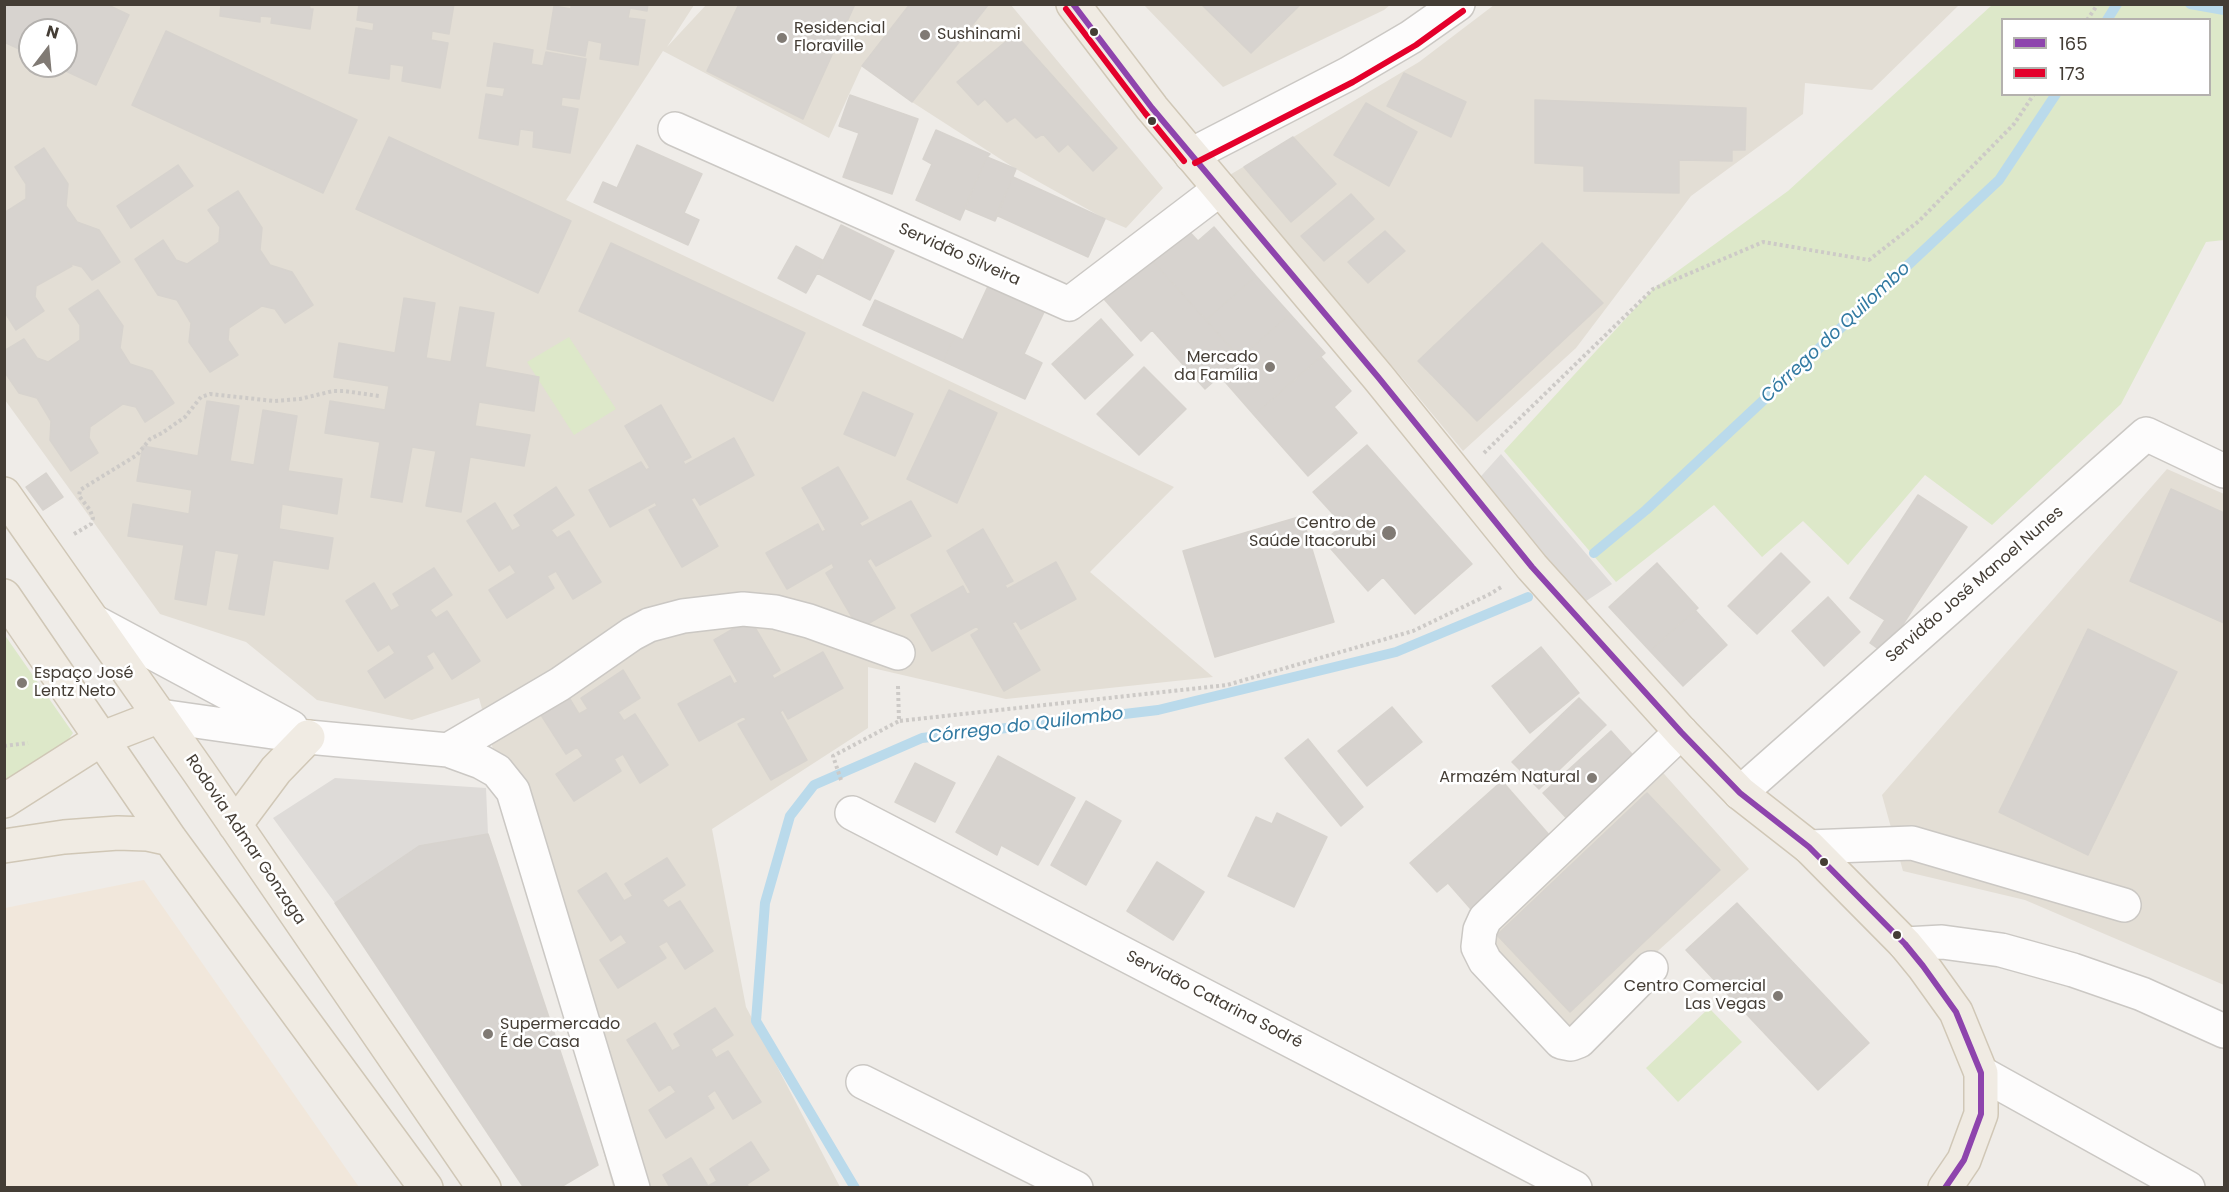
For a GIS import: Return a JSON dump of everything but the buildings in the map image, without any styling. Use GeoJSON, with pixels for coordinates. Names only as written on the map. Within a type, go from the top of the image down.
{"type":"FeatureCollection","features":[{"type":"Feature","properties":{"kind":"main road"},"geometry":{"type":"LineString","coordinates":[[1073,4],[1152,108],[1460,476],[1532,567],[1681,732],[1740,793],[1809,847],[1905,944],[1956,1012],[1981,1073],[1981,1114],[1964,1160],[1945,1188]]}},
{"type":"Feature","properties":{"kind":"main road","name":"Rodovia Admar Gonzaga"},"geometry":{"type":"LineString","coordinates":[[4,494],[95,622],[484,1188]]}},
{"type":"Feature","properties":{"kind":"main road"},"geometry":{"type":"LineString","coordinates":[[4,596],[170,838],[426,1188]]}},
{"type":"Feature","properties":{"kind":"main road"},"geometry":{"type":"LineString","coordinates":[[4,801],[103,738],[160,716]]}},
{"type":"Feature","properties":{"kind":"main road"},"geometry":{"type":"LineString","coordinates":[[235,825],[276,770],[308,737]]}},
{"type":"Feature","properties":{"kind":"main road"},"geometry":{"type":"LineString","coordinates":[[4,846],[64,837],[118,833],[170,838]]}},
{"type":"Feature","properties":{"kind":"street"},"geometry":{"type":"LineString","coordinates":[[1191,155],[1348,74],[1411,38],[1458,4]]}},
{"type":"Feature","properties":{"kind":"street","name":"Servidão Silveira"},"geometry":{"type":"LineString","coordinates":[[675,129],[1069,304],[1220,189]]}},
{"type":"Feature","properties":{"kind":"street","name":"Servidão José Manoel Nunes"},"geometry":{"type":"LineString","coordinates":[[1740,793],[2146,434],[2224,471]]}},
{"type":"Feature","properties":{"kind":"street"},"geometry":{"type":"LineString","coordinates":[[448,750],[560,684],[632,634],[649,625],[683,616],[743,609],[775,612],[809,621],[898,653]]}},
{"type":"Feature","properties":{"kind":"street"},"geometry":{"type":"LineString","coordinates":[[95,622],[308,737]]}},
{"type":"Feature","properties":{"kind":"street"},"geometry":{"type":"LineString","coordinates":[[160,716],[308,737],[448,750],[481,762],[497,771],[513,791],[633,1188]]}},
{"type":"Feature","properties":{"kind":"street"},"geometry":{"type":"LineString","coordinates":[[1651,968],[1579,1041],[1570,1044],[1561,1042],[1485,961],[1478,947],[1480,930],[1485,919],[1681,732]]}},
{"type":"Feature","properties":{"kind":"street","name":"Servidão Catarina Sodré"},"geometry":{"type":"LineString","coordinates":[[852,813],[1575,1188]]}},
{"type":"Feature","properties":{"kind":"street"},"geometry":{"type":"LineString","coordinates":[[1809,847],[1912,843],[2124,905]]}},
{"type":"Feature","properties":{"kind":"street"},"geometry":{"type":"LineString","coordinates":[[1905,944],[1942,942],[2001,950],[2063,967],[2142,994],[2224,1031]]}},
{"type":"Feature","properties":{"kind":"street"},"geometry":{"type":"LineString","coordinates":[[1981,1073],[2188,1188]]}},
{"type":"Feature","properties":{"kind":"street"},"geometry":{"type":"LineString","coordinates":[[863,1083],[1076,1188]]}},
{"type":"Feature","properties":{"kind":"path"},"geometry":{"type":"LineString","coordinates":[[2088,18],[2098,4]]}},
{"type":"Feature","properties":{"kind":"path"},"geometry":{"type":"LineString","coordinates":[[1460,476],[1653,289],[1763,242],[1869,260],[1919,221],[2014,124],[2033,96]]}},
{"type":"Feature","properties":{"kind":"path"},"geometry":{"type":"LineString","coordinates":[[45,552],[91,524],[93,518],[79,496],[80,490],[137,455],[150,439],[185,417],[201,397],[210,394],[259,400],[300,399],[333,391],[380,396]]}},
{"type":"Feature","properties":{"kind":"path"},"geometry":{"type":"LineString","coordinates":[[832,756],[899,721],[1227,685],[1413,631],[1490,594],[1532,567]]}},
{"type":"Feature","properties":{"kind":"path"},"geometry":{"type":"LineString","coordinates":[[898,653],[899,721]]}},
{"type":"Feature","properties":{"kind":"shaded area"},"geometry":{"type":"Polygon","coordinates":[[[4,5],[694,5],[667,47],[706,5],[910,5],[862,66],[829,138],[663,51],[566,200],[1174,487],[1090,572],[1213,677],[1006,699],[868,667],[868,728],[712,829],[746,1007],[840,1187],[613,1187],[479,698],[412,720],[317,700],[246,642],[160,614],[5,400],[4,5]]]}},
{"type":"Feature","properties":{"kind":"shaded area"},"geometry":{"type":"Polygon","coordinates":[[[989,5],[1011,5],[1163,188],[1126,228],[1105,219],[1016,169],[912,102],[989,5]]]}},
{"type":"Feature","properties":{"kind":"shaded area"},"geometry":{"type":"Polygon","coordinates":[[[1144,5],[1390,5],[1384,10],[1223,87],[1144,5]]]}},
{"type":"Feature","properties":{"kind":"shaded area"},"geometry":{"type":"Polygon","coordinates":[[[1494,5],[1959,5],[1872,90],[1805,83],[1803,114],[1691,196],[1576,348],[1463,451],[1228,176],[1419,62],[1494,5]]]}},
{"type":"Feature","properties":{"kind":"shaded area"},"geometry":{"type":"Polygon","coordinates":[[[1501,454],[1612,584],[1580,605],[1474,484],[1501,454]]]}},
{"type":"Feature","properties":{"kind":"shaded area"},"geometry":{"type":"Polygon","coordinates":[[[2167,469],[2224,494],[2224,985],[2025,900],[1903,871],[1882,795],[2167,469]]]}},
{"type":"Feature","properties":{"kind":"shaded area"},"geometry":{"type":"Polygon","coordinates":[[[1657,766],[1749,869],[1551,1047],[1460,952],[1657,766]]]}},
{"type":"Feature","properties":{"kind":"shaded area"},"geometry":{"type":"Polygon","coordinates":[[[335,778],[486,788],[488,834],[419,846],[335,903],[273,818],[335,778]]]}},
{"type":"Feature","properties":{"kind":"shaded area"},"geometry":{"type":"Polygon","coordinates":[[[144,880],[359,1187],[5,1187],[5,908],[144,880]]]}},
{"type":"Feature","properties":{"kind":"green space"},"geometry":{"type":"Polygon","coordinates":[[[1992,5],[2224,5],[2224,240],[2206,242],[2121,404],[1992,525],[1925,475],[1848,565],[1803,521],[1762,557],[1714,505],[1616,582],[1504,451],[1653,289],[1788,191],[1992,5]]]}},
{"type":"Feature","properties":{"kind":"green space"},"geometry":{"type":"Polygon","coordinates":[[[569,337],[616,409],[574,435],[527,362],[569,337]]]}},
{"type":"Feature","properties":{"kind":"green space","name":"Espaço José Lentz Neto"},"geometry":{"type":"Polygon","coordinates":[[[4,634],[73,733],[48,768],[4,792],[4,634]]]}},
{"type":"Feature","properties":{"kind":"green space"},"geometry":{"type":"Polygon","coordinates":[[[1709,1008],[1742,1042],[1678,1102],[1646,1068],[1709,1008]]]}},
{"type":"Feature","properties":{"kind":"waterway","name":"Córrego do Quilombo"},"geometry":{"type":"LineString","coordinates":[[2108,18],[2117,4]]}},
{"type":"Feature","properties":{"kind":"waterway"},"geometry":{"type":"LineString","coordinates":[[2190,4],[2224,10]]}},
{"type":"Feature","properties":{"kind":"waterway","name":"Córrego do Quilombo"},"geometry":{"type":"LineString","coordinates":[[1594,553],[1646,510],[1999,180],[2055,96]]}},
{"type":"Feature","properties":{"kind":"waterway","name":"Córrego do Quilombo"},"geometry":{"type":"LineString","coordinates":[[855,1188],[756,1021],[765,903],[790,816],[814,785],[922,738],[1158,710],[1396,652],[1528,597]]}},
{"type":"Feature","properties":{"kind":"transit line","name":"165"},"geometry":{"type":"LineString","coordinates":[[1073,4],[1152,108],[1378,377],[1532,567],[1681,732],[1740,793],[1809,847],[1905,944],[1923,966],[1956,1012],[1981,1073],[1981,1114],[1964,1160],[1945,1188]]}},
{"type":"Feature","properties":{"kind":"transit line","name":"173"},"geometry":{"type":"LineString","coordinates":[[1066,9],[1184,161]]}},
{"type":"Feature","properties":{"kind":"transit line","name":"173"},"geometry":{"type":"LineString","coordinates":[[1195,163],[1353,82],[1416,45],[1463,11]]}},
{"type":"Feature","properties":{"kind":"place","name":"Sushinami"},"geometry":{"type":"Point","coordinates":[925,35]}},
{"type":"Feature","properties":{"kind":"place","name":"Residencial Floraville"},"geometry":{"type":"Point","coordinates":[782,38]}},
{"type":"Feature","properties":{"kind":"place","name":"Mercado da Família"},"geometry":{"type":"Point","coordinates":[1270,367]}},
{"type":"Feature","properties":{"kind":"place","name":"Centro de Saúde Itacorubi"},"geometry":{"type":"Point","coordinates":[1389,533]}},
{"type":"Feature","properties":{"kind":"place","name":"Espaço José Lentz Neto"},"geometry":{"type":"Point","coordinates":[22,683]}},
{"type":"Feature","properties":{"kind":"place","name":"Armazém Natural"},"geometry":{"type":"Point","coordinates":[1592,778]}},
{"type":"Feature","properties":{"kind":"place","name":"Centro Comercial Las Vegas"},"geometry":{"type":"Point","coordinates":[1778,996]}},
{"type":"Feature","properties":{"kind":"place","name":"Supermercado É de Casa"},"geometry":{"type":"Point","coordinates":[488,1034]}}]}
